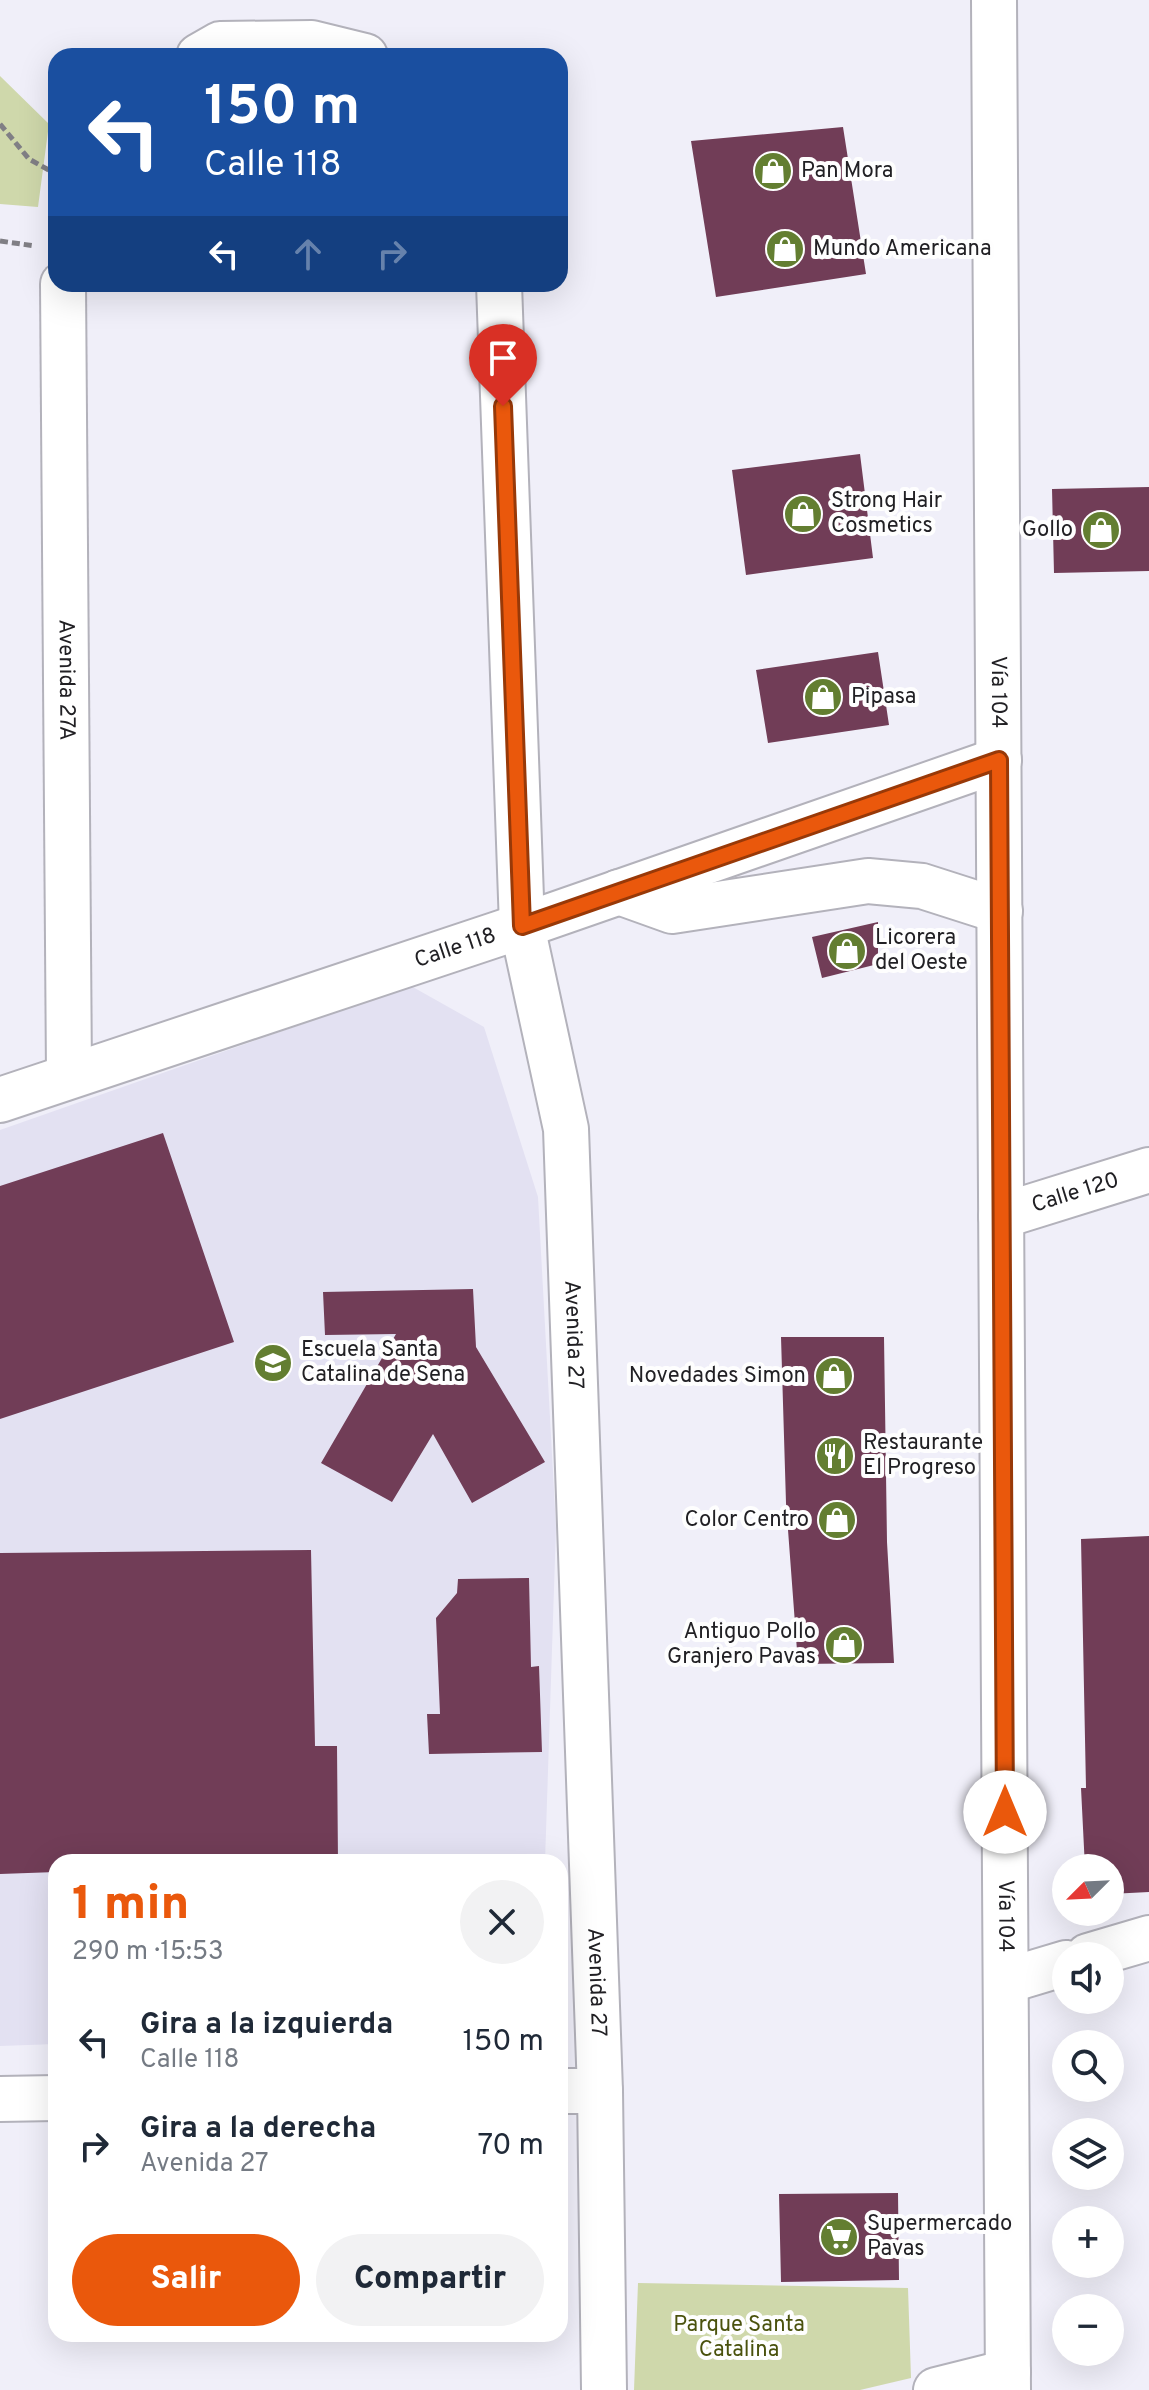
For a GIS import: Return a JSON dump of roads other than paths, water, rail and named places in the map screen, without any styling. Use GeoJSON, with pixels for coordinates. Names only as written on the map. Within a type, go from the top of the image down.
{"type":"FeatureCollection","features":[{"type":"Feature","properties":{"kind":"street","name":"Vía 104"},"geometry":{"type":"LineString","coordinates":[[994,0],[1008,2381]]}},
{"type":"Feature","properties":{"kind":"street"},"geometry":{"type":"LineString","coordinates":[[213,48],[220,44],[312,43],[332,48]]}},
{"type":"Feature","properties":{"kind":"street","name":"Avenida 27A"},"geometry":{"type":"LineString","coordinates":[[63,292],[69,1075]]}},
{"type":"Feature","properties":{"kind":"street","name":"Avenida 27"},"geometry":{"type":"LineString","coordinates":[[499,292],[522,926],[566,1129],[580,2091],[604,2390]]}},
{"type":"Feature","properties":{"kind":"street","name":"Calle 118"},"geometry":{"type":"LineString","coordinates":[[0,1100],[522,926],[999,760]]}},
{"type":"Feature","properties":{"kind":"street"},"geometry":{"type":"LineString","coordinates":[[619,892],[672,911],[868,881],[922,886],[1000,911]]}},
{"type":"Feature","properties":{"kind":"street","name":"Calle 120"},"geometry":{"type":"LineString","coordinates":[[1001,1216],[1149,1170]]}},
{"type":"Feature","properties":{"kind":"street"},"geometry":{"type":"LineString","coordinates":[[1124,1945],[1149,1938]]}},
{"type":"Feature","properties":{"kind":"street"},"geometry":{"type":"LineString","coordinates":[[1006,1981],[1052,1967]]}},
{"type":"Feature","properties":{"kind":"street"},"geometry":{"type":"LineString","coordinates":[[0,2099],[48,2098]]}},
{"type":"Feature","properties":{"kind":"street"},"geometry":{"type":"LineString","coordinates":[[936,2390],[1008,2381]]}},
{"type":"Feature","properties":{"kind":"place","name":"Pan Mora"},"geometry":{"type":"Point","coordinates":[773,171]}},
{"type":"Feature","properties":{"kind":"place","name":"Mundo Americana"},"geometry":{"type":"Point","coordinates":[785,249]}},
{"type":"Feature","properties":{"kind":"place","name":"Strong Hair Cosmetics"},"geometry":{"type":"Point","coordinates":[803,514]}},
{"type":"Feature","properties":{"kind":"place","name":"Gollo"},"geometry":{"type":"Point","coordinates":[1101,530]}},
{"type":"Feature","properties":{"kind":"place","name":"Pipasa"},"geometry":{"type":"Point","coordinates":[823,697]}},
{"type":"Feature","properties":{"kind":"place","name":"Licorera del Oeste"},"geometry":{"type":"Point","coordinates":[847,951]}},
{"type":"Feature","properties":{"kind":"place","name":"Escuela Santa Catalina de Sena"},"geometry":{"type":"Point","coordinates":[273,1363]}},
{"type":"Feature","properties":{"kind":"place","name":"Novedades Simon"},"geometry":{"type":"Point","coordinates":[834,1376]}},
{"type":"Feature","properties":{"kind":"place","name":"Restaurante El Progreso"},"geometry":{"type":"Point","coordinates":[835,1456]}},
{"type":"Feature","properties":{"kind":"place","name":"Color Centro"},"geometry":{"type":"Point","coordinates":[837,1520]}},
{"type":"Feature","properties":{"kind":"place","name":"Antiguo Pollo Granjero Pavas"},"geometry":{"type":"Point","coordinates":[844,1645]}},
{"type":"Feature","properties":{"kind":"place","name":"Supermercado Pavas"},"geometry":{"type":"Point","coordinates":[839,2237]}},
{"type":"Feature","properties":{"kind":"park label","name":"Parque Santa Catalina"},"geometry":{"type":"Point","coordinates":[739,2338]}}]}
